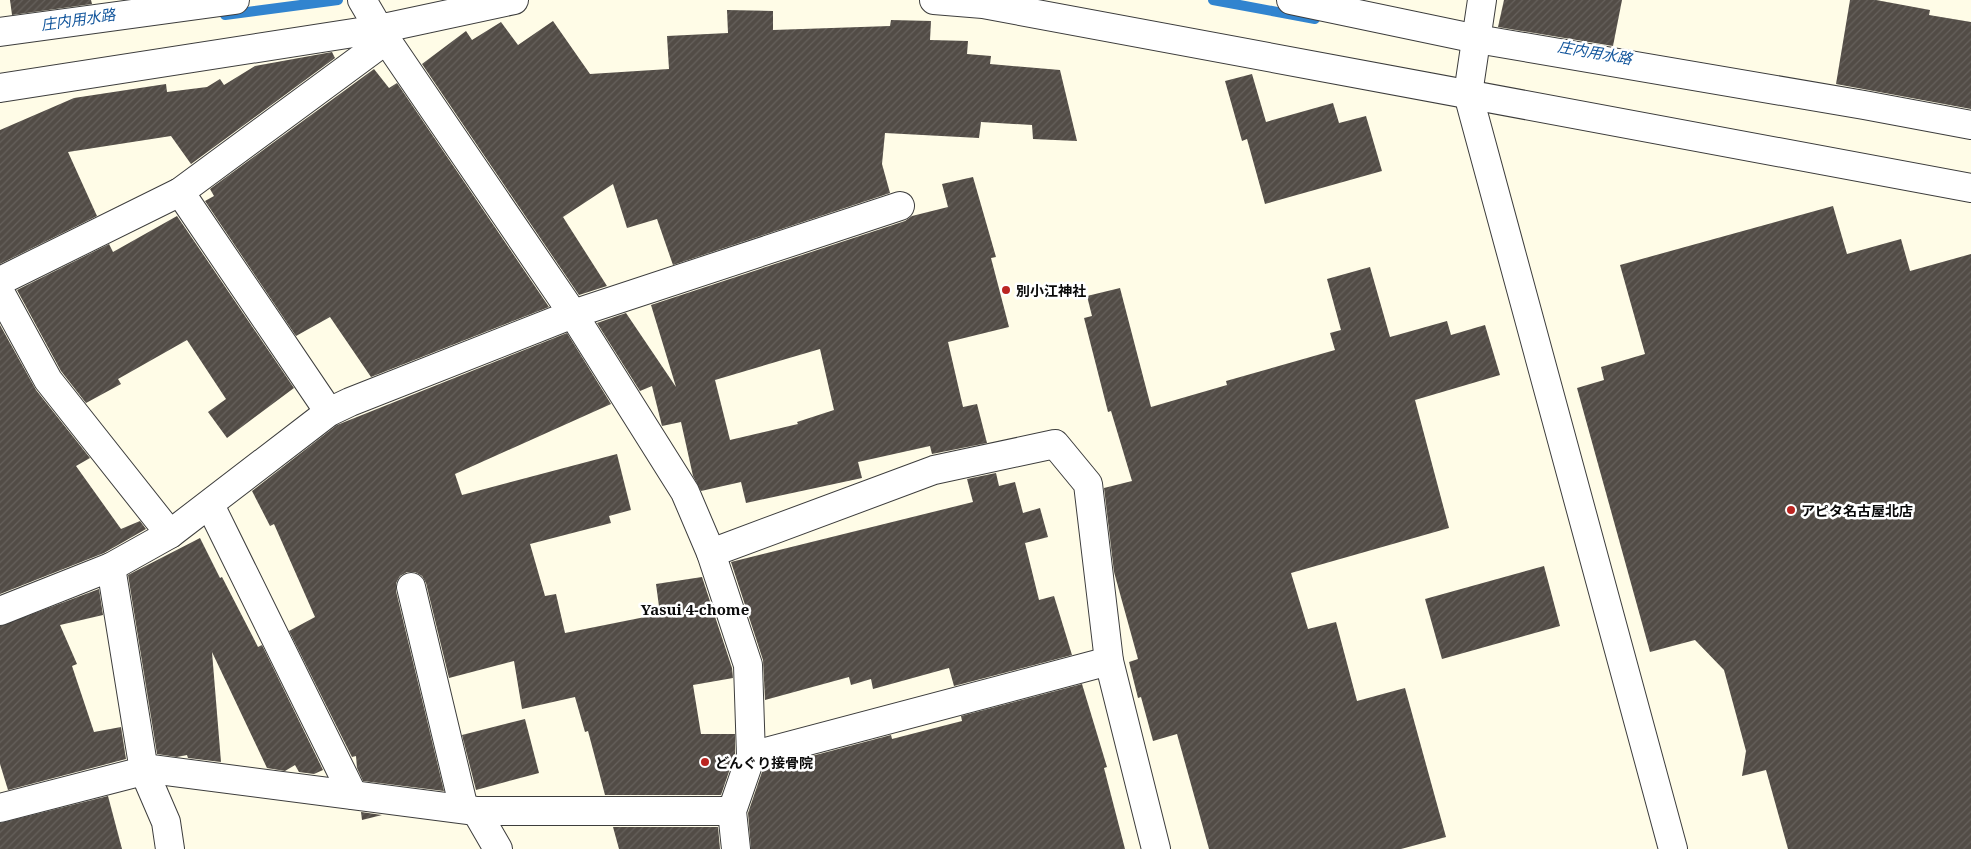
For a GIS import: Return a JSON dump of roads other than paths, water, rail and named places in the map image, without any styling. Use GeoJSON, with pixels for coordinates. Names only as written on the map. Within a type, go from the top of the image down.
{"type":"FeatureCollection","features":[{"type":"Feature","properties":{"kind":"street"},"geometry":{"type":"LineString","coordinates":[[0,32],[235,0]]}},
{"type":"Feature","properties":{"kind":"street"},"geometry":{"type":"LineString","coordinates":[[362,0],[383,34],[573,314],[685,492],[711,553],[748,665],[751,756],[732,811],[736,849]]}},
{"type":"Feature","properties":{"kind":"street"},"geometry":{"type":"LineString","coordinates":[[0,88],[383,34],[514,0]]}},
{"type":"Feature","properties":{"kind":"street"},"geometry":{"type":"LineString","coordinates":[[934,0],[983,4],[1971,188]]}},
{"type":"Feature","properties":{"kind":"street"},"geometry":{"type":"LineString","coordinates":[[1291,0],[1477,38],[1855,103],[1971,125]]}},
{"type":"Feature","properties":{"kind":"street"},"geometry":{"type":"LineString","coordinates":[[1482,0],[1468,94],[1673,849]]}},
{"type":"Feature","properties":{"kind":"street"},"geometry":{"type":"LineString","coordinates":[[0,281],[180,192],[383,34]]}},
{"type":"Feature","properties":{"kind":"street"},"geometry":{"type":"LineString","coordinates":[[180,192],[329,412]]}},
{"type":"Feature","properties":{"kind":"street"},"geometry":{"type":"LineString","coordinates":[[0,611],[111,567],[170,534],[329,412],[573,314],[900,206]]}},
{"type":"Feature","properties":{"kind":"street"},"geometry":{"type":"LineString","coordinates":[[0,292],[48,380],[170,534]]}},
{"type":"Feature","properties":{"kind":"street"},"geometry":{"type":"LineString","coordinates":[[711,553],[934,470],[1056,444],[1088,484],[1109,661],[1156,849]]}},
{"type":"Feature","properties":{"kind":"street"},"geometry":{"type":"LineString","coordinates":[[210,505],[353,795]]}},
{"type":"Feature","properties":{"kind":"street"},"geometry":{"type":"LineString","coordinates":[[111,567],[144,771],[166,822],[170,849]]}},
{"type":"Feature","properties":{"kind":"street"},"geometry":{"type":"LineString","coordinates":[[412,587],[470,810],[498,849]]}},
{"type":"Feature","properties":{"kind":"street"},"geometry":{"type":"LineString","coordinates":[[751,756],[1109,661]]}},
{"type":"Feature","properties":{"kind":"street"},"geometry":{"type":"LineString","coordinates":[[0,808],[151,769],[470,810],[732,811]]}},
{"type":"Feature","properties":{"kind":"waterway","name":"庄内用水路"},"geometry":{"type":"LineString","coordinates":[[225,15],[338,0]]}},
{"type":"Feature","properties":{"kind":"waterway","name":"庄内用水路"},"geometry":{"type":"LineString","coordinates":[[1213,0],[1315,19]]}},
{"type":"Feature","properties":{"kind":"place","name":"別小江神社"},"geometry":{"type":"Point","coordinates":[1006,290]}},
{"type":"Feature","properties":{"kind":"place","name":"アピタ名古屋北店"},"geometry":{"type":"Point","coordinates":[1791,510]}},
{"type":"Feature","properties":{"kind":"place","name":"どんぐり接骨院"},"geometry":{"type":"Point","coordinates":[705,762]}},
{"type":"Feature","properties":{"kind":"district","name":"Yasui 4-chome"},"geometry":{"type":"Point","coordinates":[695,609]}}]}
